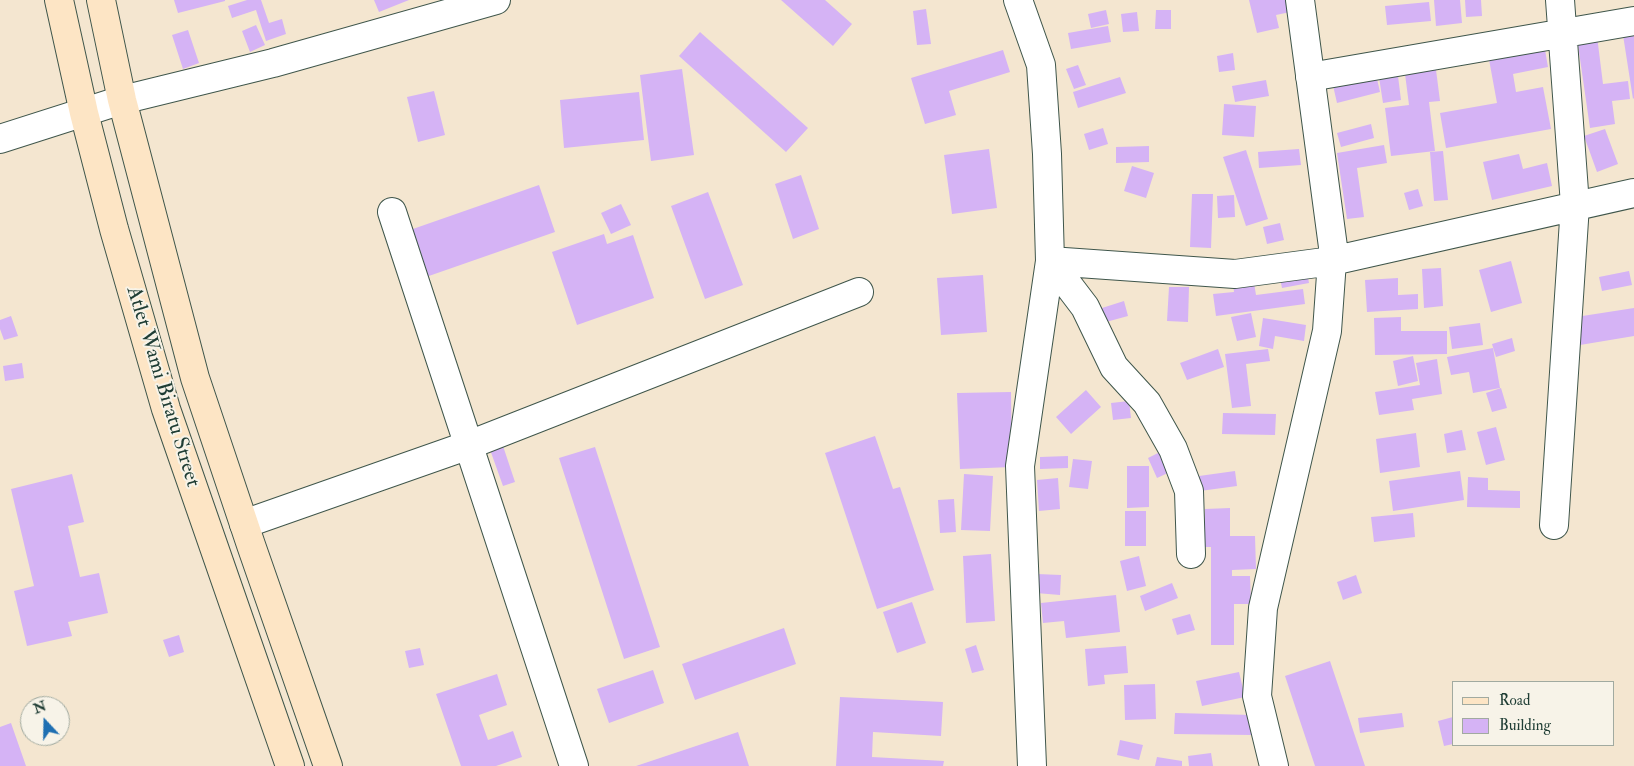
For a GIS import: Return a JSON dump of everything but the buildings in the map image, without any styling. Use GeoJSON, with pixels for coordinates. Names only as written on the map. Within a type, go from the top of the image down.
{"type":"FeatureCollection","features":[{"type":"Feature","properties":{"kind":"main road","name":"Atlet Wami Biratu Street"},"geometry":{"type":"LineString","coordinates":[[59,0],[84,112],[114,229],[166,409],[290,766]]}},
{"type":"Feature","properties":{"kind":"main road","name":"Atlet Wami Biratu Street"},"geometry":{"type":"LineString","coordinates":[[100,0],[122,100],[195,378],[328,766]]}},
{"type":"Feature","properties":{"kind":"street"},"geometry":{"type":"LineString","coordinates":[[0,139],[122,100],[273,63],[496,0]]}},
{"type":"Feature","properties":{"kind":"street"},"geometry":{"type":"LineString","coordinates":[[1018,0],[1041,65],[1047,154],[1050,261],[1020,466],[1032,766]]}},
{"type":"Feature","properties":{"kind":"street"},"geometry":{"type":"LineString","coordinates":[[1274,766],[1257,696],[1263,608],[1327,331],[1333,247],[1300,0]]}},
{"type":"Feature","properties":{"kind":"street"},"geometry":{"type":"LineString","coordinates":[[1554,525],[1575,206],[1560,0]]}},
{"type":"Feature","properties":{"kind":"street"},"geometry":{"type":"LineString","coordinates":[[1310,77],[1634,21]]}},
{"type":"Feature","properties":{"kind":"street"},"geometry":{"type":"LineString","coordinates":[[1050,261],[1235,274],[1332,262],[1634,193]]}},
{"type":"Feature","properties":{"kind":"street"},"geometry":{"type":"LineString","coordinates":[[392,212],[574,766]]}},
{"type":"Feature","properties":{"kind":"street"},"geometry":{"type":"LineString","coordinates":[[1050,261],[1085,307],[1114,367],[1147,403],[1173,449],[1189,490],[1190,554]]}},
{"type":"Feature","properties":{"kind":"street"},"geometry":{"type":"LineString","coordinates":[[244,524],[469,445],[859,292]]}}]}
